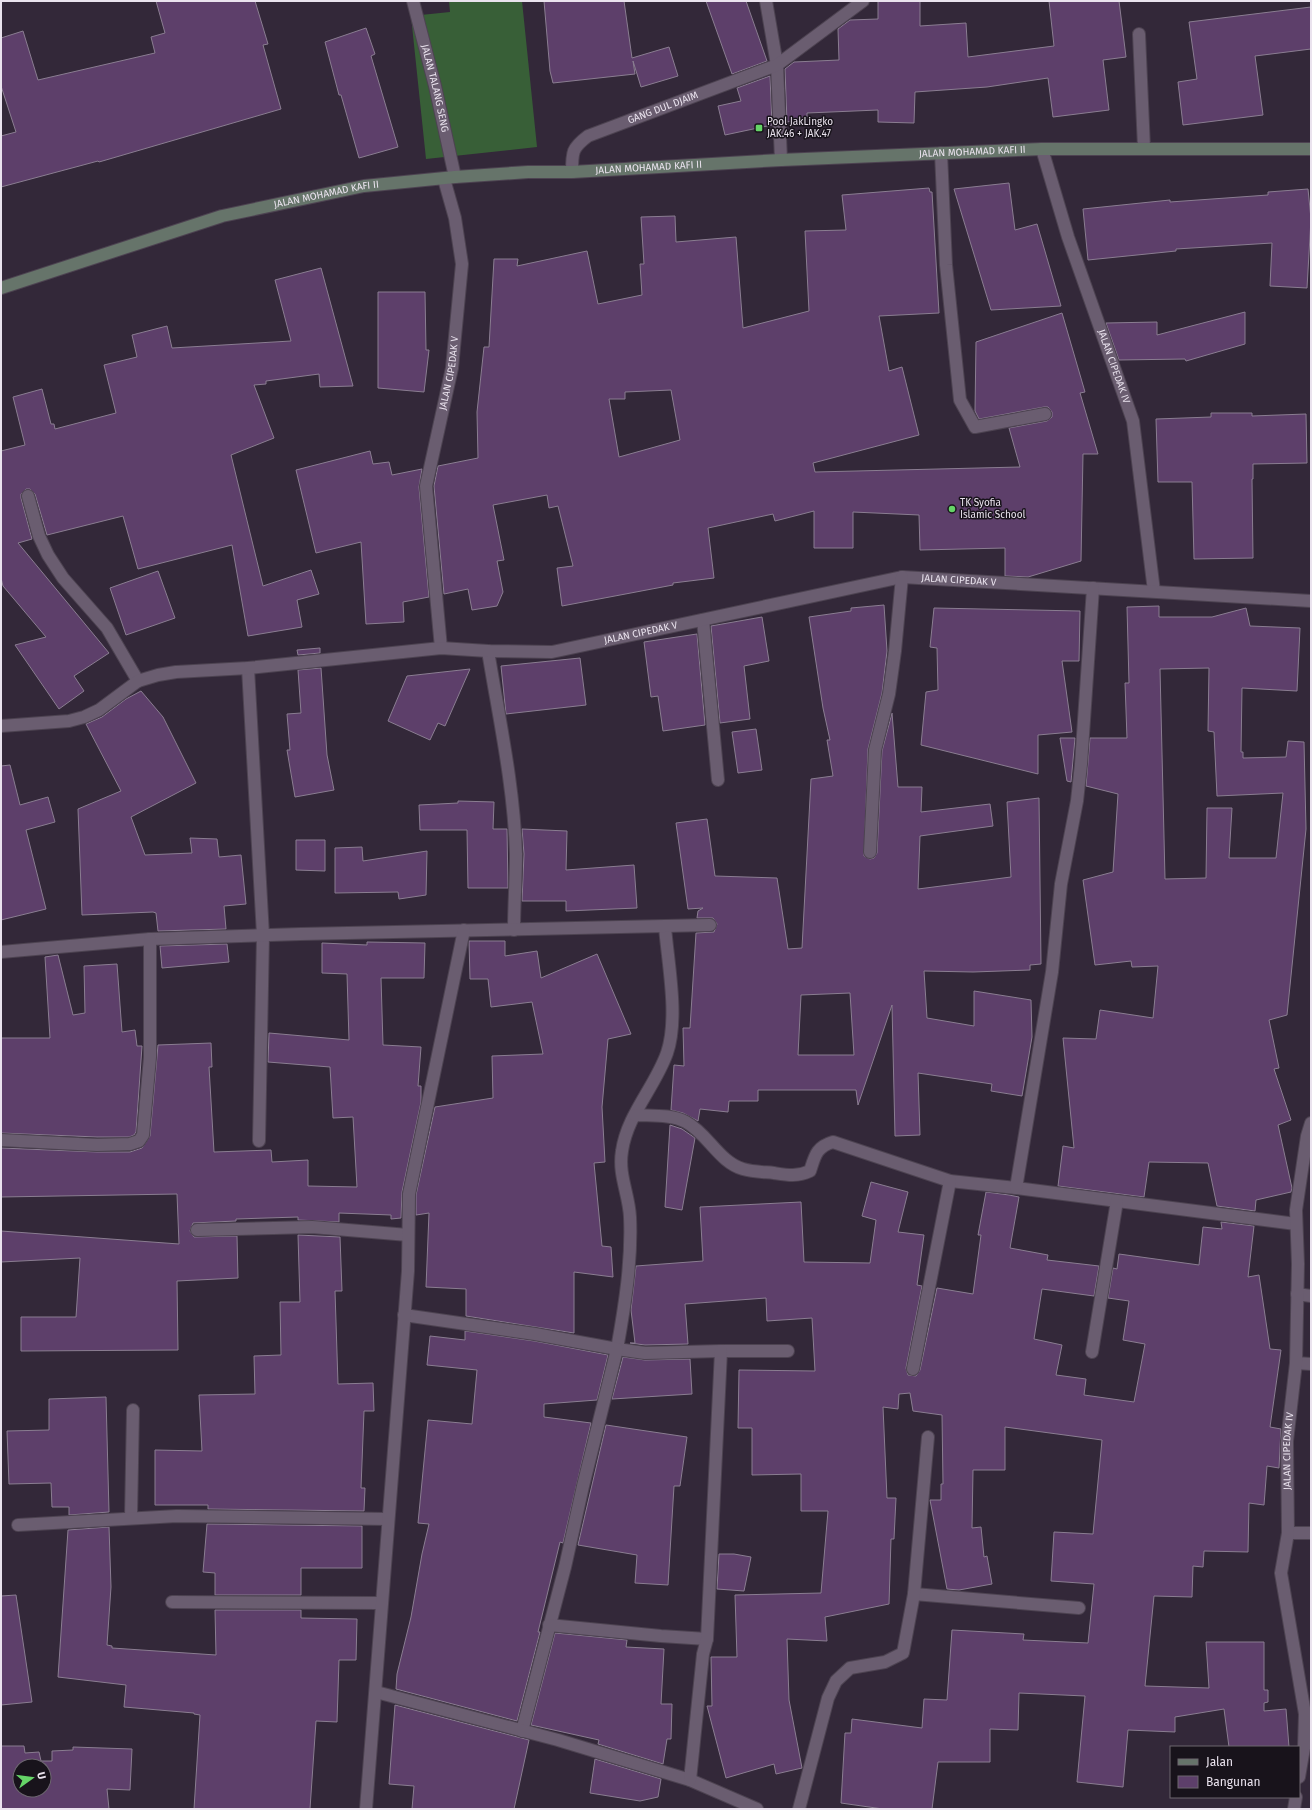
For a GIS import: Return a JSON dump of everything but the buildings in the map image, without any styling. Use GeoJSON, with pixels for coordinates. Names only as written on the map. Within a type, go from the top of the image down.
{"type":"FeatureCollection","features":[{"type":"Feature","properties":{"kind":"main road","name":"JALAN MOHAMAD KAFI II"},"geometry":{"type":"LineString","coordinates":[[1,288],[222,216],[364,186],[528,172],[1042,149],[1308,149]]}},
{"type":"Feature","properties":{"kind":"street","name":"JALAN TALANG SENG"},"geometry":{"type":"LineString","coordinates":[[413,1],[435,86],[450,178]]}},
{"type":"Feature","properties":{"kind":"street"},"geometry":{"type":"LineString","coordinates":[[766,1],[777,70],[780,160]]}},
{"type":"Feature","properties":{"kind":"street","name":"GANG DUL DJAIM"},"geometry":{"type":"LineString","coordinates":[[572,170],[572,157],[576,146],[588,136],[777,70],[863,1]]}},
{"type":"Feature","properties":{"kind":"street"},"geometry":{"type":"LineString","coordinates":[[1139,34],[1144,148]]}},
{"type":"Feature","properties":{"kind":"street","name":"JALAN CIPEDAK IV"},"geometry":{"type":"LineString","coordinates":[[1042,149],[1068,237],[1133,421],[1154,591]]}},
{"type":"Feature","properties":{"kind":"street"},"geometry":{"type":"LineString","coordinates":[[941,153],[944,246],[960,400],[975,427],[1045,414]]}},
{"type":"Feature","properties":{"kind":"street","name":"JALAN CIPEDAK V"},"geometry":{"type":"LineString","coordinates":[[450,178],[462,264],[452,368],[426,486],[441,648],[488,652],[552,652],[902,577],[1311,601]]}},
{"type":"Feature","properties":{"kind":"street"},"geometry":{"type":"LineString","coordinates":[[28,496],[39,536],[48,555],[63,578],[107,628],[138,681]]}},
{"type":"Feature","properties":{"kind":"street"},"geometry":{"type":"LineString","coordinates":[[870,852],[875,750],[889,694],[895,651],[902,577]]}},
{"type":"Feature","properties":{"kind":"street"},"geometry":{"type":"LineString","coordinates":[[1016,1188],[1051,979],[1061,884],[1077,801],[1081,764],[1093,588]]}},
{"type":"Feature","properties":{"kind":"street"},"geometry":{"type":"LineString","coordinates":[[704,620],[718,780]]}},
{"type":"Feature","properties":{"kind":"street"},"geometry":{"type":"LineString","coordinates":[[1,726],[69,721],[84,717],[99,710],[138,681],[158,675],[176,672],[248,668],[441,648]]}},
{"type":"Feature","properties":{"kind":"street"},"geometry":{"type":"LineString","coordinates":[[488,652],[514,826],[516,854],[514,930]]}},
{"type":"Feature","properties":{"kind":"street"},"geometry":{"type":"LineString","coordinates":[[248,668],[262,935],[259,1141]]}},
{"type":"Feature","properties":{"kind":"street"},"geometry":{"type":"LineString","coordinates":[[1,952],[150,938],[710,925]]}},
{"type":"Feature","properties":{"kind":"street"},"geometry":{"type":"LineString","coordinates":[[522,1731],[617,1348],[631,1245],[629,1200],[623,1184],[620,1169],[622,1151],[625,1138],[635,1115],[667,1054],[672,1035],[673,1012],[665,927]]}},
{"type":"Feature","properties":{"kind":"street"},"geometry":{"type":"LineString","coordinates":[[366,1809],[408,1271],[409,1194],[464,930]]}},
{"type":"Feature","properties":{"kind":"street"},"geometry":{"type":"LineString","coordinates":[[1,1140],[97,1145],[130,1144],[139,1141],[143,1135],[150,1057],[150,938]]}},
{"type":"Feature","properties":{"kind":"street"},"geometry":{"type":"LineString","coordinates":[[635,1115],[672,1117],[686,1122],[699,1131],[730,1163],[743,1169],[790,1176],[801,1175],[810,1171],[816,1152],[825,1144],[833,1142],[950,1181],[1296,1224]]}},
{"type":"Feature","properties":{"kind":"street","name":"JALAN CIPEDAK IV"},"geometry":{"type":"LineString","coordinates":[[1300,1771],[1304,1748],[1305,1714],[1281,1573],[1288,1533],[1287,1441],[1296,1363],[1296,1210],[1307,1136],[1311,1123]]}},
{"type":"Feature","properties":{"kind":"street"},"geometry":{"type":"LineString","coordinates":[[913,1369],[950,1181]]}},
{"type":"Feature","properties":{"kind":"street"},"geometry":{"type":"LineString","coordinates":[[1092,1352],[1117,1201]]}},
{"type":"Feature","properties":{"kind":"street"},"geometry":{"type":"LineString","coordinates":[[197,1230],[312,1227],[408,1236]]}},
{"type":"Feature","properties":{"kind":"street"},"geometry":{"type":"LineString","coordinates":[[1297,1294],[1311,1296]]}},
{"type":"Feature","properties":{"kind":"street"},"geometry":{"type":"LineString","coordinates":[[404,1315],[535,1334],[645,1353],[721,1350],[788,1351]]}},
{"type":"Feature","properties":{"kind":"street"},"geometry":{"type":"LineString","coordinates":[[690,1780],[703,1654],[707,1639],[721,1350]]}},
{"type":"Feature","properties":{"kind":"street"},"geometry":{"type":"LineString","coordinates":[[1296,1363],[1311,1364]]}},
{"type":"Feature","properties":{"kind":"street"},"geometry":{"type":"LineString","coordinates":[[131,1517],[133,1410]]}},
{"type":"Feature","properties":{"kind":"street"},"geometry":{"type":"LineString","coordinates":[[799,1809],[826,1705],[836,1680],[850,1668],[885,1662],[903,1653],[914,1594],[928,1437]]}},
{"type":"Feature","properties":{"kind":"street"},"geometry":{"type":"LineString","coordinates":[[18,1525],[131,1517],[177,1516],[388,1519]]}},
{"type":"Feature","properties":{"kind":"street"},"geometry":{"type":"LineString","coordinates":[[1288,1533],[1311,1533]]}},
{"type":"Feature","properties":{"kind":"street"},"geometry":{"type":"LineString","coordinates":[[914,1594],[1079,1608]]}},
{"type":"Feature","properties":{"kind":"street"},"geometry":{"type":"LineString","coordinates":[[172,1602],[381,1603]]}},
{"type":"Feature","properties":{"kind":"street"},"geometry":{"type":"LineString","coordinates":[[549,1625],[707,1639]]}},
{"type":"Feature","properties":{"kind":"street"},"geometry":{"type":"LineString","coordinates":[[376,1692],[522,1731],[690,1780],[757,1809]]}},
{"type":"Feature","properties":{"kind":"street"},"geometry":{"type":"LineString","coordinates":[[1294,1809],[1296,1798]]}},
{"type":"Feature","properties":{"kind":"green space"},"geometry":{"type":"Polygon","coordinates":[[[449,1],[522,1],[537,147],[426,159],[411,16],[450,12],[449,1]]]}},
{"type":"Feature","properties":{"kind":"place","name":"Pool JakLingko JAK.46 + JAK.47"},"geometry":{"type":"Point","coordinates":[759,128]}},
{"type":"Feature","properties":{"kind":"place","name":"TK Syofia Islamic School"},"geometry":{"type":"Point","coordinates":[952,509]}}]}
